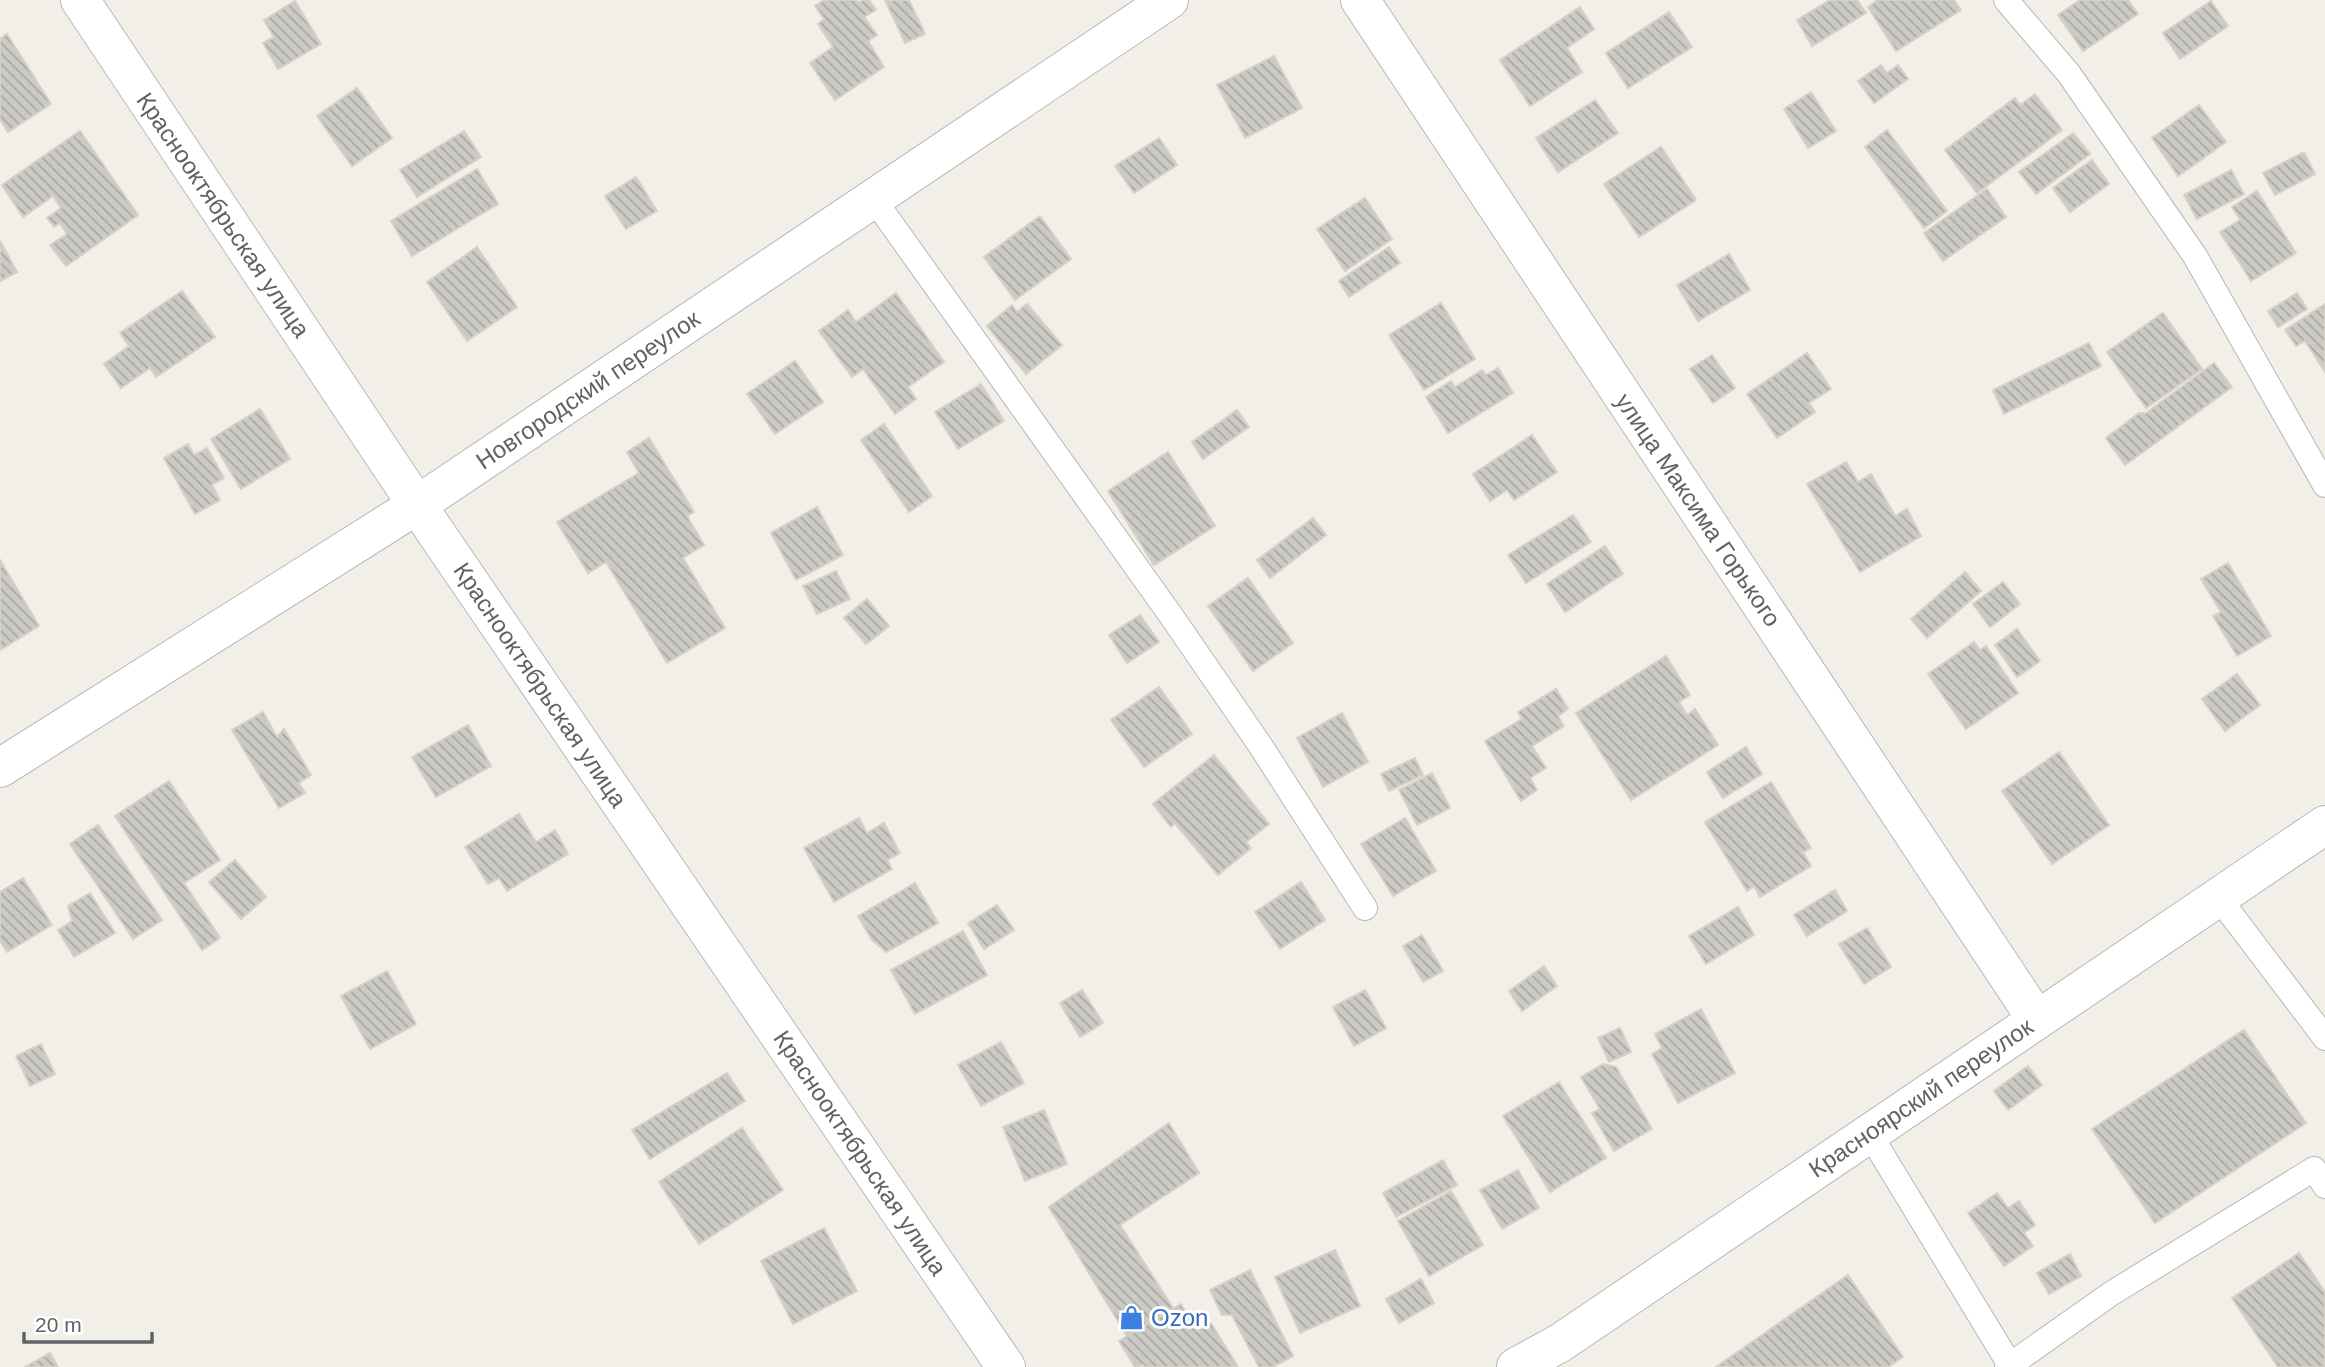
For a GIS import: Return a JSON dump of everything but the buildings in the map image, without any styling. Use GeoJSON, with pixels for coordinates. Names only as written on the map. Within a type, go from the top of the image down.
{"type":"FeatureCollection","features":[{"type":"Feature","properties":{"kind":"street","name":"Краснооктябрьская улица"},"geometry":{"type":"LineString","coordinates":[[80,0],[417,505],[1006,1367]]}},
{"type":"Feature","properties":{"kind":"street","name":"Новгородский переулок"},"geometry":{"type":"LineString","coordinates":[[0,768],[417,505],[1168,0]]}},
{"type":"Feature","properties":{"kind":"street","name":"улица Максима Горького"},"geometry":{"type":"LineString","coordinates":[[1360,0],[2037,1020]]}},
{"type":"Feature","properties":{"kind":"street","name":"Красноярский переулок"},"geometry":{"type":"LineString","coordinates":[[1516,1367],[1560,1343],[2325,825]]}},
{"type":"Feature","properties":{"kind":"lane"},"geometry":{"type":"LineString","coordinates":[[2006,0],[2069,74],[2195,256],[2325,485]]}},
{"type":"Feature","properties":{"kind":"lane"},"geometry":{"type":"LineString","coordinates":[[873,198],[1172,617],[1260,745],[1365,908]]}},
{"type":"Feature","properties":{"kind":"lane"},"geometry":{"type":"LineString","coordinates":[[2218,897],[2325,1038]]}},
{"type":"Feature","properties":{"kind":"lane"},"geometry":{"type":"LineString","coordinates":[[1869,1133],[2009,1366],[2112,1293],[2321,1172]]}},
{"type":"Feature","properties":{"kind":"place","name":"Ozon"},"geometry":{"type":"Point","coordinates":[1131,1318]}}]}
